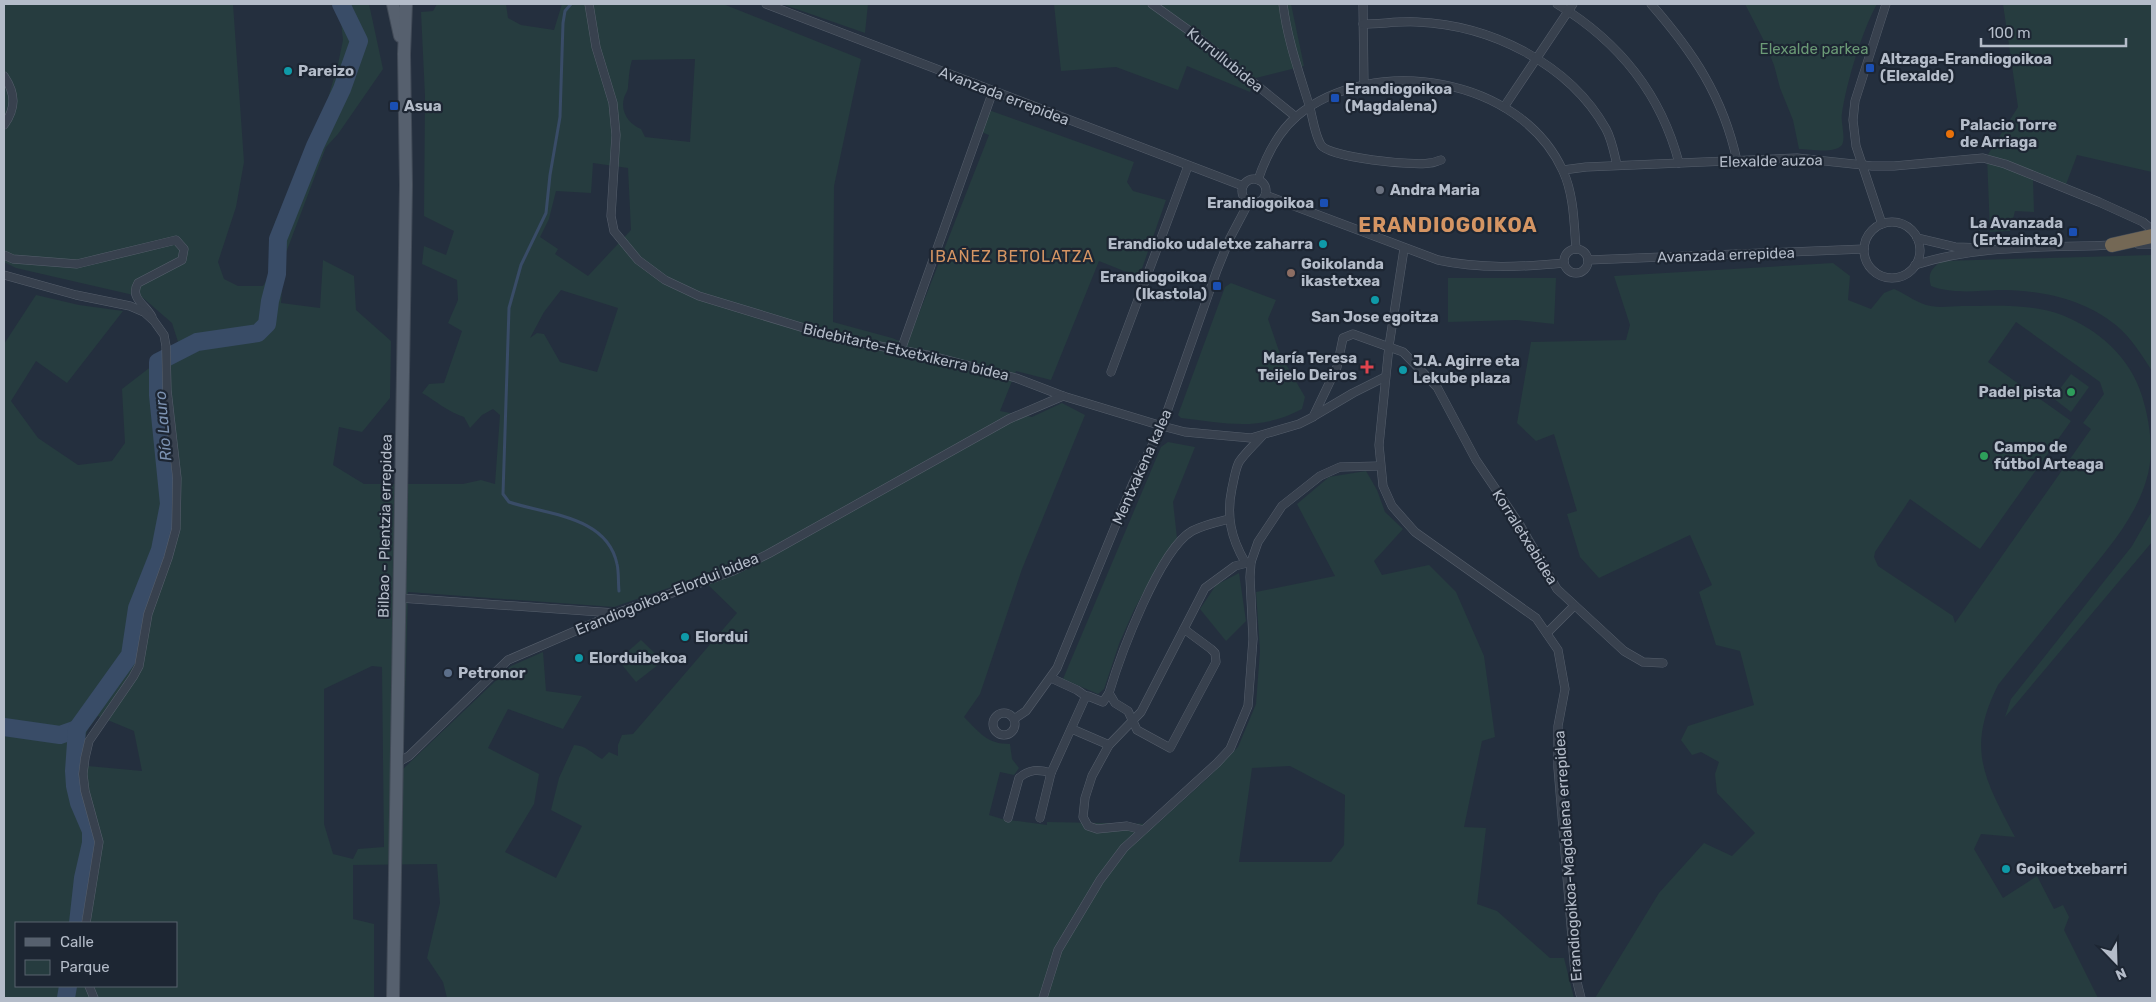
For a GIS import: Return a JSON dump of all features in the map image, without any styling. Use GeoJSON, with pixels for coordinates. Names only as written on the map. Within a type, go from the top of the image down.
{"type":"FeatureCollection","features":[{"type":"Feature","properties":{"kind":"highway"},"geometry":{"type":"LineString","coordinates":[[2112,245],[2152,238]]}},
{"type":"Feature","properties":{"kind":"main road"},"geometry":{"type":"LineString","coordinates":[[393,4],[404,54]]}},
{"type":"Feature","properties":{"kind":"main road"},"geometry":{"type":"LineString","coordinates":[[404,54],[406,4]]}},
{"type":"Feature","properties":{"kind":"main road","name":"Bilbao - Plentzia errepidea"},"geometry":{"type":"LineString","coordinates":[[393,998],[406,148],[404,54]]}},
{"type":"Feature","properties":{"kind":"street","name":"Bidebitarte-Etxetxikerra bidea"},"geometry":{"type":"LineString","coordinates":[[589,4],[596,47],[613,103],[616,135],[611,216],[614,231],[638,260],[665,280],[699,296],[837,338],[932,356],[1016,378],[1063,396],[1162,426],[1185,432],[1250,438],[1262,436]]}},
{"type":"Feature","properties":{"kind":"street","name":"Avanzada errepidea"},"geometry":{"type":"LineString","coordinates":[[766,4],[1243,186]]}},
{"type":"Feature","properties":{"kind":"street","name":"Kurrullubidea"},"geometry":{"type":"LineString","coordinates":[[1152,4],[1191,32],[1296,117]]}},
{"type":"Feature","properties":{"kind":"street"},"geometry":{"type":"LineString","coordinates":[[1283,4],[1319,140],[1326,150],[1345,156],[1380,161],[1429,164],[1441,160]]}},
{"type":"Feature","properties":{"kind":"street"},"geometry":{"type":"LineString","coordinates":[[1363,4],[1364,86]]}},
{"type":"Feature","properties":{"kind":"street"},"geometry":{"type":"LineString","coordinates":[[1557,4],[1599,34],[1644,84],[1666,124],[1673,140],[1679,163]]}},
{"type":"Feature","properties":{"kind":"street"},"geometry":{"type":"LineString","coordinates":[[1504,107],[1572,4]]}},
{"type":"Feature","properties":{"kind":"street"},"geometry":{"type":"LineString","coordinates":[[1650,4],[1694,57],[1711,85],[1733,140],[1737,161]]}},
{"type":"Feature","properties":{"kind":"street"},"geometry":{"type":"LineString","coordinates":[[1882,224],[1856,146],[1853,120],[1855,101],[1886,4]]}},
{"type":"Feature","properties":{"kind":"street"},"geometry":{"type":"LineString","coordinates":[[1363,24],[1417,22],[1447,26],[1487,36],[1536,58],[1568,82],[1592,108],[1606,129],[1612,143],[1617,165]]}},
{"type":"Feature","properties":{"kind":"street"},"geometry":{"type":"LineString","coordinates":[[4,76],[14,99],[12,113],[4,125]]}},
{"type":"Feature","properties":{"kind":"street"},"geometry":{"type":"LineString","coordinates":[[1258,180],[1267,155],[1276,140],[1296,117],[1310,107],[1326,99],[1364,86],[1394,81],[1430,81],[1472,92],[1504,107],[1522,119],[1540,137],[1563,170],[1572,207],[1576,249]]}},
{"type":"Feature","properties":{"kind":"street"},"geometry":{"type":"LineString","coordinates":[[900,350],[993,91]]}},
{"type":"Feature","properties":{"kind":"street","name":"Elexalde auzoa"},"geometry":{"type":"LineString","coordinates":[[1563,170],[1617,165],[1797,158],[1872,166],[1894,166],[1974,158],[1990,160],[2099,202],[2143,222],[2150,228],[2152,238]]}},
{"type":"Feature","properties":{"kind":"street"},"geometry":{"type":"LineString","coordinates":[[1112,372],[1188,166]]}},
{"type":"Feature","properties":{"kind":"street"},"geometry":{"type":"LineString","coordinates":[[1258,180],[1266,188],[1266,195],[1257,203],[1249,202],[1242,194],[1243,186],[1248,181],[1258,180]]}},
{"type":"Feature","properties":{"kind":"street"},"geometry":{"type":"LineString","coordinates":[[1266,195],[1404,249],[1458,265],[1494,266],[1564,263]]}},
{"type":"Feature","properties":{"kind":"street","name":"Mentxakena kalea"},"geometry":{"type":"LineString","coordinates":[[1014,720],[1026,711],[1058,668],[1134,483],[1162,426],[1217,270],[1230,238],[1249,202]]}},
{"type":"Feature","properties":{"kind":"street"},"geometry":{"type":"LineString","coordinates":[[1890,222],[1906,226],[1917,238],[1920,247],[1915,264],[1909,272],[1901,276],[1886,277],[1879,275],[1868,264],[1864,249],[1869,234],[1882,224],[1890,222]]}},
{"type":"Feature","properties":{"kind":"street"},"geometry":{"type":"LineString","coordinates":[[1917,238],[1955,247],[1976,246],[1991,249]]}},
{"type":"Feature","properties":{"kind":"street"},"geometry":{"type":"LineString","coordinates":[[4,255],[12,259],[77,264],[176,240],[184,248],[182,260],[138,283],[135,288],[136,297],[148,308],[164,335],[166,346],[167,390],[177,478],[176,528],[168,558],[148,614],[138,666],[133,677],[89,741],[85,758],[83,774],[85,791],[99,842],[86,922]]}},
{"type":"Feature","properties":{"kind":"street"},"geometry":{"type":"LineString","coordinates":[[1915,264],[1949,255],[1991,249],[2112,245]]}},
{"type":"Feature","properties":{"kind":"street","name":"Erandiogoikoa-Magdalena errepidea"},"geometry":{"type":"LineString","coordinates":[[1404,249],[1389,346],[1378,445],[1379,466],[1383,486],[1392,506],[1415,532],[1536,618],[1558,650],[1565,689],[1558,726],[1558,768],[1575,974],[1581,998]]}},
{"type":"Feature","properties":{"kind":"street"},"geometry":{"type":"LineString","coordinates":[[1576,249],[1582,251],[1588,260],[1586,267],[1576,273],[1569,272],[1564,263],[1566,253],[1576,249]]}},
{"type":"Feature","properties":{"kind":"street","name":"Avanzada errepidea"},"geometry":{"type":"LineString","coordinates":[[1588,260],[1864,249]]}},
{"type":"Feature","properties":{"kind":"street"},"geometry":{"type":"LineString","coordinates":[[4,275],[76,295],[130,306],[144,312],[154,321]]}},
{"type":"Feature","properties":{"kind":"street","name":"Korraletxebidea"},"geometry":{"type":"LineString","coordinates":[[1313,417],[1337,367],[1342,338],[1353,334],[1403,352],[1437,387],[1476,460],[1520,525],[1557,589],[1624,651],[1643,662],[1663,663]]}},
{"type":"Feature","properties":{"kind":"street"},"geometry":{"type":"LineString","coordinates":[[1043,998],[1058,950],[1100,880],[1124,848],[1230,749],[1248,706],[1253,638],[1250,577],[1248,562],[1235,546],[1229,518],[1229,502],[1240,462],[1262,436],[1313,417],[1353,393],[1385,378]]}},
{"type":"Feature","properties":{"kind":"street","name":"Erandiogoikoa-Elordui bidea"},"geometry":{"type":"LineString","coordinates":[[397,763],[409,756],[508,660],[618,613],[733,571],[768,554],[1009,419],[1063,396]]}},
{"type":"Feature","properties":{"kind":"street"},"geometry":{"type":"LineString","coordinates":[[1143,830],[1127,826],[1097,828],[1088,826],[1083,817],[1085,798],[1092,776],[1110,745],[1141,712],[1205,588],[1218,577],[1248,562],[1258,542],[1282,506],[1320,476],[1340,467],[1379,466]]}},
{"type":"Feature","properties":{"kind":"street"},"geometry":{"type":"LineString","coordinates":[[1051,678],[1077,690],[1087,697],[1103,702],[1109,693],[1130,631],[1170,556],[1184,537],[1193,531],[1229,518]]}},
{"type":"Feature","properties":{"kind":"street"},"geometry":{"type":"LineString","coordinates":[[400,598],[618,613]]}},
{"type":"Feature","properties":{"kind":"street"},"geometry":{"type":"LineString","coordinates":[[1546,633],[1574,606]]}},
{"type":"Feature","properties":{"kind":"street"},"geometry":{"type":"LineString","coordinates":[[1109,693],[1114,703],[1128,711],[1137,730],[1170,748],[1216,662],[1215,653],[1212,649],[1184,629]]}},
{"type":"Feature","properties":{"kind":"street"},"geometry":{"type":"LineString","coordinates":[[1040,818],[1051,773],[1087,697]]}},
{"type":"Feature","properties":{"kind":"street"},"geometry":{"type":"LineString","coordinates":[[1072,729],[1110,745]]}},
{"type":"Feature","properties":{"kind":"street"},"geometry":{"type":"LineString","coordinates":[[1008,818],[1019,778],[1030,771],[1041,770],[1051,773]]}},
{"type":"Feature","properties":{"kind":"green space"},"geometry":{"type":"Polygon","coordinates":[[[4,4],[233,4],[244,162],[236,207],[218,262],[224,279],[238,286],[263,286],[273,270],[275,221],[281,221],[322,119],[338,64],[343,40],[341,22],[332,4],[369,4],[383,69],[338,134],[326,147],[284,258],[281,303],[320,308],[323,260],[354,276],[356,310],[391,341],[390,398],[362,432],[339,427],[333,465],[364,484],[463,484],[481,480],[495,484],[500,415],[493,409],[482,415],[470,428],[464,417],[422,393],[429,384],[444,383],[462,331],[448,323],[458,300],[457,280],[422,264],[424,246],[446,255],[454,231],[424,216],[425,96],[421,12],[433,11],[437,4],[506,4],[508,18],[521,25],[554,30],[562,4],[723,4],[861,59],[834,186],[833,322],[907,344],[989,135],[974,129],[983,108],[1134,162],[1127,182],[1133,191],[1166,200],[1139,277],[1099,261],[1051,380],[1016,371],[1000,411],[1032,417],[1062,403],[1085,415],[1022,569],[980,694],[964,717],[990,740],[1010,744],[1012,759],[1019,768],[1014,775],[1000,772],[989,815],[1002,819],[1047,825],[1047,822],[1157,824],[1209,777],[1238,747],[1256,704],[1260,651],[1256,592],[1335,576],[1297,504],[1329,477],[1366,471],[1377,490],[1385,512],[1403,529],[1374,561],[1382,575],[1429,565],[1456,592],[1484,656],[1495,737],[1482,741],[1464,827],[1486,828],[1477,904],[1497,911],[1550,958],[1564,958],[1574,998],[447,998],[443,982],[427,958],[440,903],[437,864],[353,865],[353,919],[374,924],[374,998],[4,998],[4,344],[36,295],[79,305],[123,311],[67,383],[36,361],[11,401],[38,438],[78,465],[112,461],[125,443],[122,389],[179,345],[172,323],[142,297],[16,268],[4,262],[4,4]],[[695,59],[632,60],[628,88],[623,103],[626,117],[641,129],[645,137],[690,142],[695,59]],[[593,163],[591,193],[556,191],[549,219],[540,237],[558,249],[555,254],[588,276],[631,230],[628,168],[593,163]],[[561,290],[544,312],[530,338],[537,333],[544,334],[560,362],[597,372],[618,308],[561,290]],[[700,577],[614,607],[408,592],[403,769],[511,666],[543,652],[546,691],[582,696],[563,729],[508,709],[488,748],[539,774],[534,804],[505,852],[556,878],[582,826],[551,810],[559,778],[574,745],[585,748],[602,759],[609,752],[618,756],[618,745],[622,735],[633,734],[737,613],[700,577]],[[372,666],[324,689],[324,824],[333,854],[353,859],[358,849],[384,847],[382,667],[372,666]],[[98,716],[88,729],[77,765],[142,771],[134,731],[98,716]],[[1290,766],[1252,768],[1239,862],[1331,862],[1344,845],[1345,795],[1290,766]]]}},
{"type":"Feature","properties":{"kind":"green space"},"geometry":{"type":"Polygon","coordinates":[[[782,4],[868,4],[865,33],[782,4]]]}},
{"type":"Feature","properties":{"kind":"green space"},"geometry":{"type":"Polygon","coordinates":[[[1054,4],[1291,4],[1304,66],[1256,78],[1250,92],[1187,66],[1178,90],[1116,67],[1061,71],[1054,4]]]}},
{"type":"Feature","properties":{"kind":"green space","name":"Elexalde parkea"},"geometry":{"type":"Polygon","coordinates":[[[1745,4],[1877,4],[1861,42],[1847,86],[1842,113],[1843,143],[1841,146],[1832,150],[1799,149],[1793,120],[1780,88],[1774,65],[1745,4]]]}},
{"type":"Feature","properties":{"kind":"green space"},"geometry":{"type":"Polygon","coordinates":[[[2003,4],[2152,4],[2152,172],[2077,155],[2064,190],[2033,179],[2034,212],[2015,211],[2010,231],[1990,232],[1987,156],[2018,107],[2003,4]]]}},
{"type":"Feature","properties":{"kind":"green space"},"geometry":{"type":"Polygon","coordinates":[[[2152,255],[2152,371],[2132,341],[2117,326],[2104,316],[2076,302],[2046,294],[2014,290],[1964,291],[1939,289],[1931,286],[1930,281],[1931,271],[1942,261],[2152,255]]]}},
{"type":"Feature","properties":{"kind":"green space"},"geometry":{"type":"Polygon","coordinates":[[[1833,263],[1850,276],[1848,300],[1871,309],[1884,293],[1894,289],[1921,303],[1935,307],[2012,306],[2050,311],[2088,328],[2111,347],[2130,369],[2142,396],[2149,427],[2151,449],[2146,481],[2134,510],[2108,549],[1998,685],[1988,707],[1981,746],[1988,780],[2015,837],[1981,834],[1974,849],[2003,898],[2037,876],[2054,909],[2063,905],[2069,917],[2064,930],[2098,998],[1595,998],[1659,893],[1704,843],[1732,856],[1755,833],[1717,793],[1715,774],[1719,762],[1701,752],[1692,755],[1681,740],[1688,726],[1754,705],[1740,651],[1716,645],[1699,592],[1712,585],[1690,535],[1599,578],[1580,557],[1567,514],[1577,511],[1554,434],[1536,441],[1517,423],[1531,342],[1626,340],[1630,325],[1614,276],[1833,263]],[[2016,322],[1988,362],[2071,421],[1980,549],[1910,499],[1875,552],[1874,557],[1878,566],[1953,616],[1955,623],[2091,429],[2083,423],[2104,394],[2100,382],[2016,322]]]}},
{"type":"Feature","properties":{"kind":"green space"},"geometry":{"type":"Polygon","coordinates":[[[1448,278],[1556,278],[1554,324],[1517,320],[1448,322],[1448,278]]]}},
{"type":"Feature","properties":{"kind":"green space"},"geometry":{"type":"Polygon","coordinates":[[[1231,283],[1276,300],[1268,319],[1280,354],[1305,397],[1302,409],[1271,421],[1242,424],[1181,418],[1178,415],[1225,287],[1231,283]]]}},
{"type":"Feature","properties":{"kind":"green space","name":"Padel pista"},"geometry":{"type":"Polygon","coordinates":[[[2071,374],[2089,387],[2071,412],[2053,398],[2071,374]]]}},
{"type":"Feature","properties":{"kind":"green space"},"geometry":{"type":"Polygon","coordinates":[[[1168,442],[1195,447],[1173,502],[1177,538],[1155,571],[1134,610],[1119,644],[1104,689],[1098,694],[1063,679],[1161,447],[1168,442]]]}},
{"type":"Feature","properties":{"kind":"green space"},"geometry":{"type":"Polygon","coordinates":[[[2152,511],[2152,542],[2005,717],[2011,699],[2132,546],[2152,511]]]}},
{"type":"Feature","properties":{"kind":"green space"},"geometry":{"type":"Polygon","coordinates":[[[1239,573],[1246,621],[1226,641],[1200,609],[1216,585],[1239,573]]]}},
{"type":"Feature","properties":{"kind":"green space"},"geometry":{"type":"Polygon","coordinates":[[[641,640],[663,661],[636,682],[618,660],[641,640]]]}},
{"type":"Feature","properties":{"kind":"waterway","name":"Río Lauro"},"geometry":{"type":"LineString","coordinates":[[78,922],[83,878],[91,843],[91,831],[79,803],[75,786],[74,771],[77,729],[130,655],[137,608],[160,550],[169,504],[158,395],[158,362],[197,342],[258,333],[267,324],[270,301],[277,274],[278,239],[315,146],[342,89],[359,41],[341,4]]}},
{"type":"Feature","properties":{"kind":"waterway"},"geometry":{"type":"LineString","coordinates":[[571,4],[565,11],[563,23],[560,117],[550,175],[546,213],[521,265],[509,308],[503,494],[509,502],[574,520],[589,527],[601,536],[611,548],[617,564],[619,591]]}},
{"type":"Feature","properties":{"kind":"waterway"},"geometry":{"type":"LineString","coordinates":[[4,727],[60,735],[77,729]]}},
{"type":"Feature","properties":{"kind":"waterway","name":"Río Lauro"},"geometry":{"type":"LineString","coordinates":[[66,998],[68,987]]}},
{"type":"Feature","properties":{"kind":"place","name":"Altzaga-Erandiogoikoa (Elexalde)"},"geometry":{"type":"Point","coordinates":[1870,68]}},
{"type":"Feature","properties":{"kind":"place","name":"Pareizo"},"geometry":{"type":"Point","coordinates":[288,71]}},
{"type":"Feature","properties":{"kind":"place","name":"Erandiogoikoa (Magdalena)"},"geometry":{"type":"Point","coordinates":[1335,98]}},
{"type":"Feature","properties":{"kind":"place","name":"Asua"},"geometry":{"type":"Point","coordinates":[394,106]}},
{"type":"Feature","properties":{"kind":"place","name":"Palacio Torre de Arriaga"},"geometry":{"type":"Point","coordinates":[1950,134]}},
{"type":"Feature","properties":{"kind":"place","name":"Andra Maria"},"geometry":{"type":"Point","coordinates":[1380,190]}},
{"type":"Feature","properties":{"kind":"place","name":"Erandiogoikoa"},"geometry":{"type":"Point","coordinates":[1324,203]}},
{"type":"Feature","properties":{"kind":"place","name":"La Avanzada (Ertzaintza)"},"geometry":{"type":"Point","coordinates":[2073,232]}},
{"type":"Feature","properties":{"kind":"place","name":"Erandioko udaletxe zaharra"},"geometry":{"type":"Point","coordinates":[1323,244]}},
{"type":"Feature","properties":{"kind":"place","name":"Goikolanda ikastetxea"},"geometry":{"type":"Point","coordinates":[1291,273]}},
{"type":"Feature","properties":{"kind":"place","name":"Erandiogoikoa (Ikastola)"},"geometry":{"type":"Point","coordinates":[1217,286]}},
{"type":"Feature","properties":{"kind":"place","name":"San Jose egoitza"},"geometry":{"type":"Point","coordinates":[1375,300]}},
{"type":"Feature","properties":{"kind":"place","name":"María Teresa Teijelo Deiros"},"geometry":{"type":"Point","coordinates":[1367,367]}},
{"type":"Feature","properties":{"kind":"place","name":"J.A. Agirre eta Lekube plaza"},"geometry":{"type":"Point","coordinates":[1403,370]}},
{"type":"Feature","properties":{"kind":"place","name":"Padel pista"},"geometry":{"type":"Point","coordinates":[2071,392]}},
{"type":"Feature","properties":{"kind":"place","name":"Campo de fútbol Arteaga"},"geometry":{"type":"Point","coordinates":[1984,456]}},
{"type":"Feature","properties":{"kind":"place","name":"Elordui"},"geometry":{"type":"Point","coordinates":[685,637]}},
{"type":"Feature","properties":{"kind":"place","name":"Elorduibekoa"},"geometry":{"type":"Point","coordinates":[579,658]}},
{"type":"Feature","properties":{"kind":"place","name":"Petronor"},"geometry":{"type":"Point","coordinates":[448,673]}},
{"type":"Feature","properties":{"kind":"place","name":"Goikoetxebarri"},"geometry":{"type":"Point","coordinates":[2006,869]}},
{"type":"Feature","properties":{"kind":"district","name":"ERANDIOGOIKOA"},"geometry":{"type":"Point","coordinates":[1448,225]}},
{"type":"Feature","properties":{"kind":"district","name":"IBAÑEZ BETOLATZA"},"geometry":{"type":"Point","coordinates":[1012,256]}}]}
